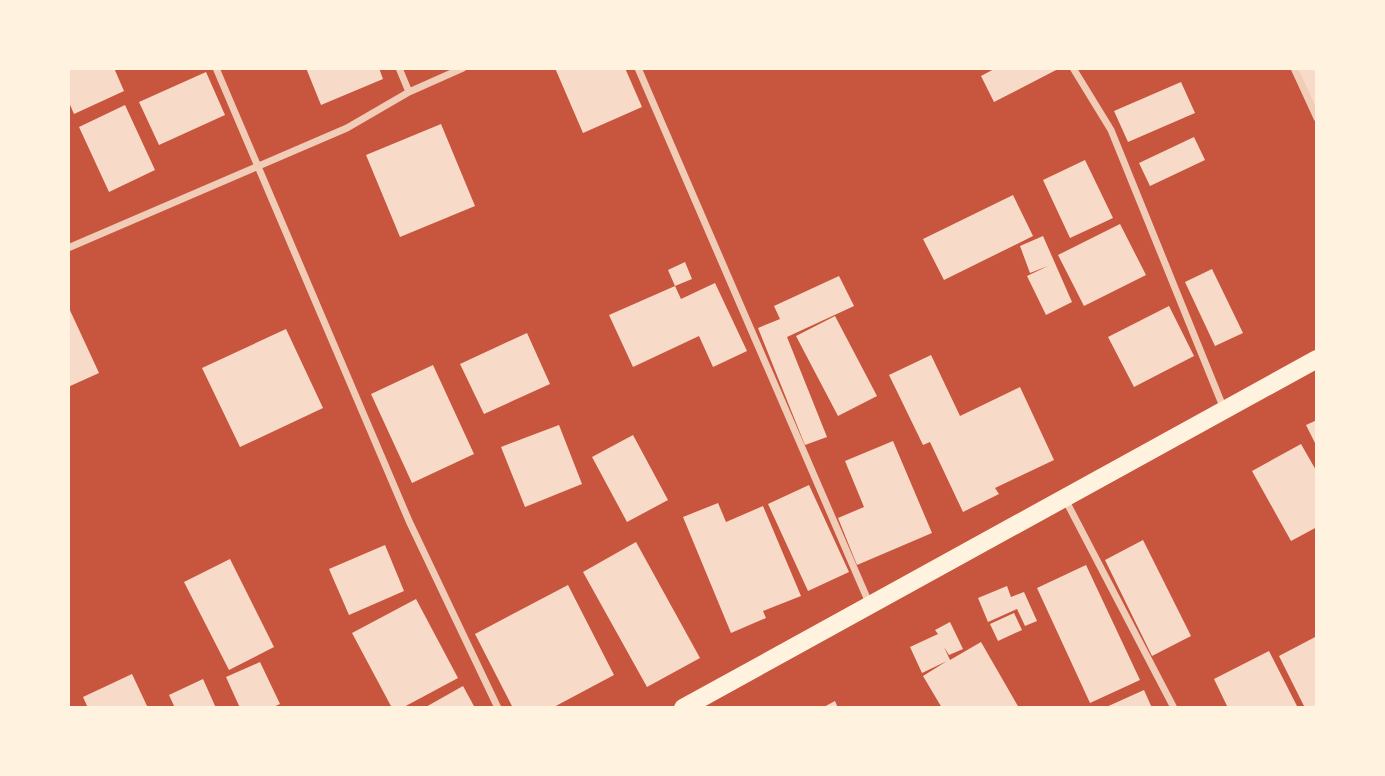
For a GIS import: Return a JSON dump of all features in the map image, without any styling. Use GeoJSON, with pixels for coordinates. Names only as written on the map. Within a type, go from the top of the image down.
{"type":"FeatureCollection","features":[{"type":"Feature","properties":{"kind":"main road"},"geometry":{"type":"LineString","coordinates":[[683,708],[1317,359]]}},
{"type":"Feature","properties":{"kind":"street"},"geometry":{"type":"LineString","coordinates":[[216,68],[409,521],[498,708]]}},
{"type":"Feature","properties":{"kind":"street"},"geometry":{"type":"LineString","coordinates":[[399,68],[409,92]]}},
{"type":"Feature","properties":{"kind":"street"},"geometry":{"type":"LineString","coordinates":[[68,248],[346,128],[409,92],[463,68]]}},
{"type":"Feature","properties":{"kind":"street"},"geometry":{"type":"LineString","coordinates":[[638,68],[870,605]]}},
{"type":"Feature","properties":{"kind":"street"},"geometry":{"type":"LineString","coordinates":[[1073,68],[1111,130],[1225,410]]}},
{"type":"Feature","properties":{"kind":"street"},"geometry":{"type":"LineString","coordinates":[[1294,68],[1317,118]]}},
{"type":"Feature","properties":{"kind":"street"},"geometry":{"type":"LineString","coordinates":[[1064,498],[1174,708]]}},
{"type":"Feature","properties":{"kind":"building"},"geometry":{"type":"Polygon","coordinates":[[[68,68],[114,68],[124,91],[74,114],[68,100],[68,68]]]}},
{"type":"Feature","properties":{"kind":"building"},"geometry":{"type":"Polygon","coordinates":[[[306,68],[379,68],[383,79],[321,105],[306,68]]]}},
{"type":"Feature","properties":{"kind":"building"},"geometry":{"type":"Polygon","coordinates":[[[555,68],[625,68],[642,107],[583,133],[555,68]]]}},
{"type":"Feature","properties":{"kind":"building"},"geometry":{"type":"Polygon","coordinates":[[[996,68],[1060,68],[994,102],[981,76],[996,68]]]}},
{"type":"Feature","properties":{"kind":"building"},"geometry":{"type":"Polygon","coordinates":[[[1297,68],[1317,68],[1317,114],[1297,68]]]}},
{"type":"Feature","properties":{"kind":"building"},"geometry":{"type":"Polygon","coordinates":[[[206,72],[225,115],[159,145],[139,102],[206,72]]]}},
{"type":"Feature","properties":{"kind":"building"},"geometry":{"type":"Polygon","coordinates":[[[1181,82],[1195,113],[1128,142],[1114,111],[1181,82]]]}},
{"type":"Feature","properties":{"kind":"building"},"geometry":{"type":"Polygon","coordinates":[[[125,105],[155,170],[109,192],[79,127],[125,105]]]}},
{"type":"Feature","properties":{"kind":"building"},"geometry":{"type":"Polygon","coordinates":[[[441,124],[475,206],[400,237],[366,155],[441,124]]]}},
{"type":"Feature","properties":{"kind":"building"},"geometry":{"type":"Polygon","coordinates":[[[1194,137],[1205,160],[1150,186],[1139,163],[1194,137]]]}},
{"type":"Feature","properties":{"kind":"building"},"geometry":{"type":"Polygon","coordinates":[[[1085,160],[1113,218],[1070,238],[1043,180],[1085,160]]]}},
{"type":"Feature","properties":{"kind":"building"},"geometry":{"type":"Polygon","coordinates":[[[1013,195],[1033,236],[944,280],[923,239],[1013,195]]]}},
{"type":"Feature","properties":{"kind":"building"},"geometry":{"type":"Polygon","coordinates":[[[1120,224],[1146,275],[1084,306],[1058,255],[1120,224]]]}},
{"type":"Feature","properties":{"kind":"building"},"geometry":{"type":"Polygon","coordinates":[[[1043,236],[1072,302],[1046,315],[1027,276],[1048,266],[1030,273],[1020,246],[1043,236]]]}},
{"type":"Feature","properties":{"kind":"building"},"geometry":{"type":"Polygon","coordinates":[[[685,262],[692,279],[675,286],[668,270],[685,262]]]}},
{"type":"Feature","properties":{"kind":"building"},"geometry":{"type":"Polygon","coordinates":[[[1212,269],[1243,333],[1215,346],[1185,282],[1212,269]]]}},
{"type":"Feature","properties":{"kind":"building"},"geometry":{"type":"Polygon","coordinates":[[[839,276],[854,306],[787,337],[827,437],[805,445],[758,328],[780,319],[774,306],[839,276]]]}},
{"type":"Feature","properties":{"kind":"building"},"geometry":{"type":"Polygon","coordinates":[[[715,283],[747,351],[713,367],[699,336],[633,367],[609,315],[675,286],[681,299],[715,283]]]}},
{"type":"Feature","properties":{"kind":"building"},"geometry":{"type":"Polygon","coordinates":[[[68,306],[99,373],[68,387],[68,306]]]}},
{"type":"Feature","properties":{"kind":"building"},"geometry":{"type":"Polygon","coordinates":[[[1169,306],[1194,356],[1134,387],[1108,337],[1169,306]]]}},
{"type":"Feature","properties":{"kind":"building"},"geometry":{"type":"Polygon","coordinates":[[[835,316],[877,396],[838,416],[796,336],[835,316]]]}},
{"type":"Feature","properties":{"kind":"building"},"geometry":{"type":"Polygon","coordinates":[[[286,329],[323,408],[240,447],[202,368],[286,329]]]}},
{"type":"Feature","properties":{"kind":"building"},"geometry":{"type":"Polygon","coordinates":[[[527,333],[550,384],[484,414],[460,364],[527,333]]]}},
{"type":"Feature","properties":{"kind":"building"},"geometry":{"type":"Polygon","coordinates":[[[931,355],[960,416],[1020,387],[1054,460],[995,488],[999,494],[963,512],[930,442],[923,445],[889,375],[931,355]]]}},
{"type":"Feature","properties":{"kind":"building"},"geometry":{"type":"Polygon","coordinates":[[[433,365],[474,454],[412,483],[371,394],[433,365]]]}},
{"type":"Feature","properties":{"kind":"building"},"geometry":{"type":"Polygon","coordinates":[[[1317,420],[1317,447],[1306,425],[1317,420]]]}},
{"type":"Feature","properties":{"kind":"building"},"geometry":{"type":"Polygon","coordinates":[[[559,425],[582,484],[525,507],[501,447],[559,425]]]}},
{"type":"Feature","properties":{"kind":"building"},"geometry":{"type":"Polygon","coordinates":[[[633,435],[668,500],[627,522],[592,457],[633,435]]]}},
{"type":"Feature","properties":{"kind":"building"},"geometry":{"type":"Polygon","coordinates":[[[893,441],[932,533],[857,565],[838,518],[864,507],[845,461],[893,441]]]}},
{"type":"Feature","properties":{"kind":"building"},"geometry":{"type":"Polygon","coordinates":[[[1301,444],[1317,472],[1317,527],[1291,541],[1252,471],[1301,444]]]}},
{"type":"Feature","properties":{"kind":"building"},"geometry":{"type":"Polygon","coordinates":[[[809,485],[849,572],[808,591],[768,504],[809,485]]]}},
{"type":"Feature","properties":{"kind":"building"},"geometry":{"type":"Polygon","coordinates":[[[718,503],[726,522],[763,506],[801,596],[763,611],[766,618],[731,633],[683,517],[718,503]]]}},
{"type":"Feature","properties":{"kind":"building"},"geometry":{"type":"Polygon","coordinates":[[[1143,540],[1191,636],[1152,656],[1105,560],[1143,540]]]}},
{"type":"Feature","properties":{"kind":"building"},"geometry":{"type":"Polygon","coordinates":[[[636,542],[700,658],[647,687],[583,572],[636,542]]]}},
{"type":"Feature","properties":{"kind":"building"},"geometry":{"type":"Polygon","coordinates":[[[385,545],[404,591],[349,615],[329,569],[385,545]]]}},
{"type":"Feature","properties":{"kind":"building"},"geometry":{"type":"Polygon","coordinates":[[[230,559],[274,647],[229,670],[184,582],[230,559]]]}},
{"type":"Feature","properties":{"kind":"building"},"geometry":{"type":"Polygon","coordinates":[[[1086,565],[1140,680],[1090,703],[1037,588],[1086,565]]]}},
{"type":"Feature","properties":{"kind":"building"},"geometry":{"type":"Polygon","coordinates":[[[568,585],[614,675],[552,708],[513,708],[475,634],[568,585]]]}},
{"type":"Feature","properties":{"kind":"building"},"geometry":{"type":"Polygon","coordinates":[[[1007,586],[1011,597],[1024,592],[1037,621],[1025,626],[1017,609],[988,622],[978,598],[1007,586]]]}},
{"type":"Feature","properties":{"kind":"building"},"geometry":{"type":"Polygon","coordinates":[[[416,599],[458,678],[402,708],[392,708],[352,633],[416,599]]]}},
{"type":"Feature","properties":{"kind":"building"},"geometry":{"type":"Polygon","coordinates":[[[1014,613],[1022,630],[998,641],[990,624],[1014,613]]]}},
{"type":"Feature","properties":{"kind":"building"},"geometry":{"type":"Polygon","coordinates":[[[950,622],[963,649],[949,655],[944,647],[950,660],[981,642],[1019,708],[942,708],[923,676],[947,661],[922,673],[910,647],[938,634],[935,630],[950,622]]]}},
{"type":"Feature","properties":{"kind":"building"},"geometry":{"type":"Polygon","coordinates":[[[1317,636],[1317,708],[1305,708],[1279,656],[1317,636]]]}},
{"type":"Feature","properties":{"kind":"building"},"geometry":{"type":"Polygon","coordinates":[[[1269,651],[1298,708],[1228,708],[1214,679],[1269,651]]]}},
{"type":"Feature","properties":{"kind":"building"},"geometry":{"type":"Polygon","coordinates":[[[260,662],[280,704],[271,708],[240,708],[226,677],[260,662]]]}},
{"type":"Feature","properties":{"kind":"building"},"geometry":{"type":"Polygon","coordinates":[[[132,674],[148,708],[88,708],[83,697],[132,674]]]}},
{"type":"Feature","properties":{"kind":"building"},"geometry":{"type":"Polygon","coordinates":[[[203,679],[216,708],[175,708],[169,695],[203,679]]]}},
{"type":"Feature","properties":{"kind":"building"},"geometry":{"type":"Polygon","coordinates":[[[463,686],[475,708],[424,708],[463,686]]]}},
{"type":"Feature","properties":{"kind":"building"},"geometry":{"type":"Polygon","coordinates":[[[1144,690],[1152,708],[1104,708],[1144,690]]]}},
{"type":"Feature","properties":{"kind":"building"},"geometry":{"type":"Polygon","coordinates":[[[835,701],[838,708],[822,708],[835,701]]]}}]}
